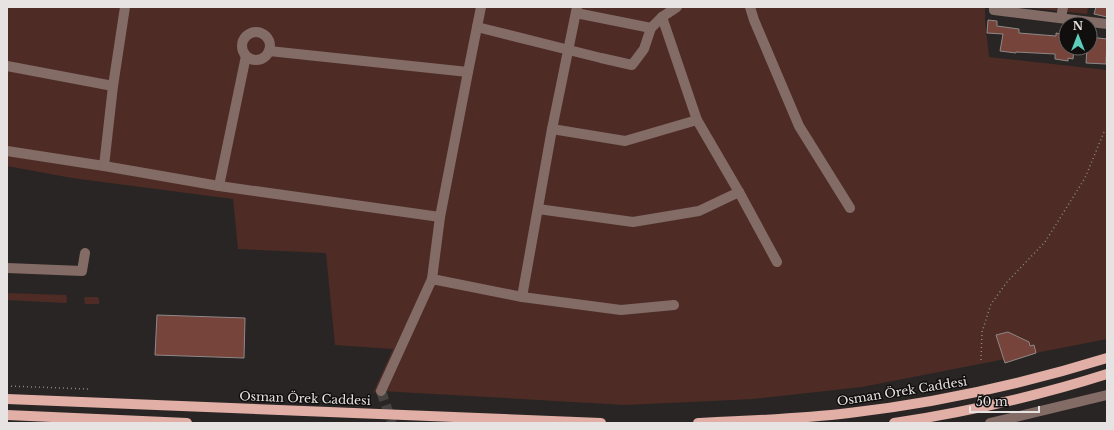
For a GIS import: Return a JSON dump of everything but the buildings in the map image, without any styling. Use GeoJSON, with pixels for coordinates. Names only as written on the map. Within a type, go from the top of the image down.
{"type":"FeatureCollection","features":[{"type":"Feature","properties":{"kind":"main road","name":"Osman Örek Caddesi"},"geometry":{"type":"LineString","coordinates":[[698,423],[798,418],[907,405],[989,390],[1107,358]]}},
{"type":"Feature","properties":{"kind":"main road"},"geometry":{"type":"LineString","coordinates":[[894,423],[987,405],[1080,383],[1107,374]]}},
{"type":"Feature","properties":{"kind":"main road","name":"Osman Örek Caddesi"},"geometry":{"type":"LineString","coordinates":[[7,399],[601,423]]}},
{"type":"Feature","properties":{"kind":"main road"},"geometry":{"type":"LineString","coordinates":[[7,415],[187,423]]}},
{"type":"Feature","properties":{"kind":"street"},"geometry":{"type":"LineString","coordinates":[[104,166],[113,86],[125,7]]}},
{"type":"Feature","properties":{"kind":"street"},"geometry":{"type":"LineString","coordinates":[[381,391],[432,279],[440,217],[481,7]]}},
{"type":"Feature","properties":{"kind":"street"},"geometry":{"type":"LineString","coordinates":[[477,27],[601,58],[632,64],[644,49],[651,28],[662,17],[677,7]]}},
{"type":"Feature","properties":{"kind":"street"},"geometry":{"type":"LineString","coordinates":[[750,7],[798,126],[850,208]]}},
{"type":"Feature","properties":{"kind":"street"},"geometry":{"type":"LineString","coordinates":[[994,7],[994,10],[1058,18]]}},
{"type":"Feature","properties":{"kind":"street"},"geometry":{"type":"LineString","coordinates":[[522,297],[552,129],[576,10],[651,28]]}},
{"type":"Feature","properties":{"kind":"street"},"geometry":{"type":"LineString","coordinates":[[662,17],[697,120],[739,192],[777,262]]}},
{"type":"Feature","properties":{"kind":"street"},"geometry":{"type":"LineString","coordinates":[[250,32],[260,32],[267,37],[270,41],[267,55],[259,60],[254,60],[246,56],[242,48],[242,43],[243,39],[250,32]]}},
{"type":"Feature","properties":{"kind":"street"},"geometry":{"type":"LineString","coordinates":[[269,50],[468,72]]}},
{"type":"Feature","properties":{"kind":"street"},"geometry":{"type":"LineString","coordinates":[[219,186],[246,56]]}},
{"type":"Feature","properties":{"kind":"street"},"geometry":{"type":"LineString","coordinates":[[7,66],[113,86]]}},
{"type":"Feature","properties":{"kind":"street"},"geometry":{"type":"LineString","coordinates":[[552,129],[625,141],[697,120]]}},
{"type":"Feature","properties":{"kind":"street"},"geometry":{"type":"LineString","coordinates":[[7,151],[219,186],[440,217]]}},
{"type":"Feature","properties":{"kind":"street"},"geometry":{"type":"LineString","coordinates":[[538,209],[633,222],[699,211],[739,192]]}},
{"type":"Feature","properties":{"kind":"street"},"geometry":{"type":"LineString","coordinates":[[7,268],[82,271],[85,253]]}},
{"type":"Feature","properties":{"kind":"street"},"geometry":{"type":"LineString","coordinates":[[432,279],[522,297],[621,310],[674,305]]}},
{"type":"Feature","properties":{"kind":"street"},"geometry":{"type":"LineString","coordinates":[[990,423],[1107,395]]}},
{"type":"Feature","properties":{"kind":"path"},"geometry":{"type":"LineString","coordinates":[[981,360],[982,332],[991,304],[1007,282],[1045,242],[1085,178],[1104,132],[1107,132]]}},
{"type":"Feature","properties":{"kind":"path"},"geometry":{"type":"LineString","coordinates":[[7,386],[89,389]]}},
{"type":"Feature","properties":{"kind":"shaded area"},"geometry":{"type":"Polygon","coordinates":[[[7,7],[985,7],[989,57],[1107,70],[1107,339],[862,387],[753,399],[626,405],[381,391],[373,393],[393,349],[335,345],[326,253],[238,249],[233,199],[72,178],[7,166],[7,7]]]}},
{"type":"Feature","properties":{"kind":"shaded area"},"geometry":{"type":"Polygon","coordinates":[[[1031,7],[1088,7],[1087,14],[1031,7]]]}},
{"type":"Feature","properties":{"kind":"shaded area"},"geometry":{"type":"Polygon","coordinates":[[[7,293],[66,295],[67,300],[66,303],[7,300],[7,293]]]}},
{"type":"Feature","properties":{"kind":"shaded area"},"geometry":{"type":"Polygon","coordinates":[[[98,297],[99,304],[85,304],[84,298],[98,297]]]}},
{"type":"Feature","properties":{"kind":"tunnel"},"geometry":{"type":"LineString","coordinates":[[381,391],[392,423]]}}]}
